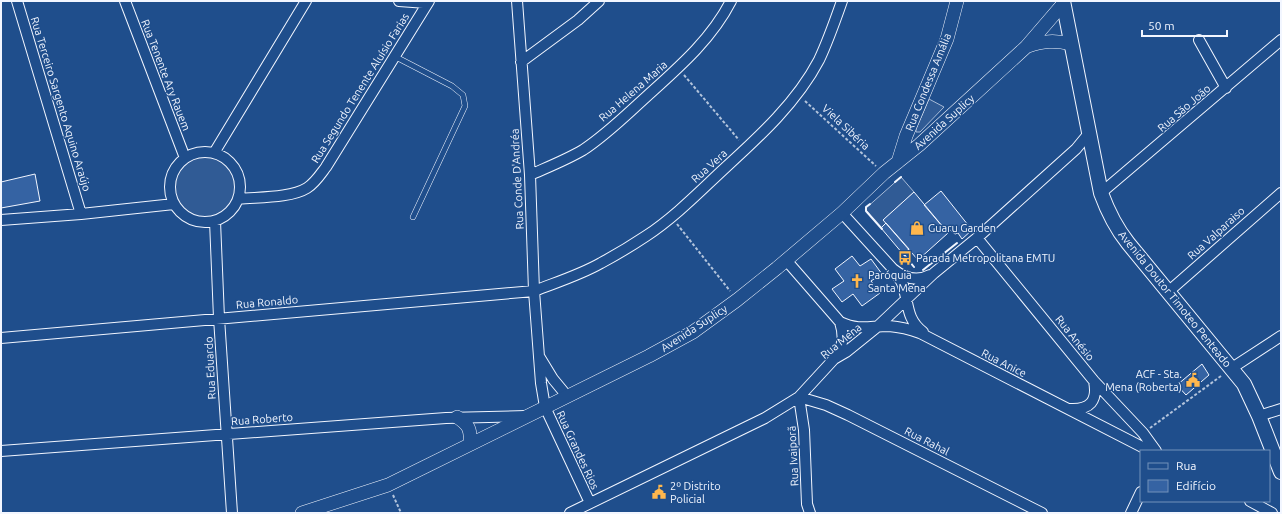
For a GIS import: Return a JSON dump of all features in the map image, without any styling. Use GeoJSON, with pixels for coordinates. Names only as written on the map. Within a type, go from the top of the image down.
{"type":"FeatureCollection","features":[{"type":"Feature","properties":{"kind":"main road","name":"Avenida Doutor Timoteo Penteado"},"geometry":{"type":"LineString","coordinates":[[1063,3],[1101,193],[1109,213],[1118,230],[1232,368],[1249,392],[1259,416],[1265,445]]}},
{"type":"Feature","properties":{"kind":"main road","name":"Avenida Doutor Timoteo Penteado"},"geometry":{"type":"LineString","coordinates":[[1270,453],[1281,472]]}},
{"type":"Feature","properties":{"kind":"street","name":"Rua Terceiro Sargento Aquino Araújo"},"geometry":{"type":"LineString","coordinates":[[17,1],[81,214]]}},
{"type":"Feature","properties":{"kind":"street","name":"Rua Tenente Ary Rauem"},"geometry":{"type":"LineString","coordinates":[[125,1],[185,158]]}},
{"type":"Feature","properties":{"kind":"street"},"geometry":{"type":"LineString","coordinates":[[214,153],[306,1]]}},
{"type":"Feature","properties":{"kind":"street"},"geometry":{"type":"LineString","coordinates":[[399,1],[428,2]]}},
{"type":"Feature","properties":{"kind":"street","name":"Rua Conde D'Andréa"},"geometry":{"type":"LineString","coordinates":[[517,1],[530,175],[534,291],[539,371],[545,407]]}},
{"type":"Feature","properties":{"kind":"street"},"geometry":{"type":"LineString","coordinates":[[521,62],[578,20],[600,1]]}},
{"type":"Feature","properties":{"kind":"street","name":"Rua Helena Maria"},"geometry":{"type":"LineString","coordinates":[[530,175],[562,162],[583,149],[620,121],[678,68],[712,32],[731,1]]}},
{"type":"Feature","properties":{"kind":"street","name":"Rua Vera"},"geometry":{"type":"LineString","coordinates":[[534,291],[575,276],[601,263],[646,236],[671,217],[746,149],[797,93],[818,61],[842,1]]}},
{"type":"Feature","properties":{"kind":"street","name":"Rua Condessa Amália"},"geometry":{"type":"LineString","coordinates":[[898,162],[906,136],[946,40],[957,1]]}},
{"type":"Feature","properties":{"kind":"street","name":"Rua Segundo Tenente Aluísio Farias"},"geometry":{"type":"LineString","coordinates":[[239,199],[293,194],[306,188],[317,179],[326,167],[428,2]]}},
{"type":"Feature","properties":{"kind":"street","name":"Avenida Suplicy"},"geometry":{"type":"LineString","coordinates":[[302,513],[388,485],[649,356],[686,335],[737,300],[842,213],[884,173],[925,140],[1026,47],[1063,3]]}},
{"type":"Feature","properties":{"kind":"street","name":"Avenida Suplicy"},"geometry":{"type":"LineString","coordinates":[[1026,47],[1055,40],[1071,44]]}},
{"type":"Feature","properties":{"kind":"street"},"geometry":{"type":"LineString","coordinates":[[1199,40],[1226,88]]}},
{"type":"Feature","properties":{"kind":"street","name":"Rua São João"},"geometry":{"type":"LineString","coordinates":[[1101,193],[1281,40]]}},
{"type":"Feature","properties":{"kind":"street","name":"Rua Mena"},"geometry":{"type":"LineString","coordinates":[[570,513],[765,418],[799,398],[834,359],[846,352],[877,327],[934,273],[977,238],[1076,149],[1090,132]]}},
{"type":"Feature","properties":{"kind":"street"},"geometry":{"type":"LineString","coordinates":[[199,152],[214,153],[227,159],[237,170],[241,184],[239,199],[230,213],[223,218],[215,221],[203,222],[192,220],[182,213],[174,204],[170,192],[171,179],[176,167],[185,158],[199,152]]}},
{"type":"Feature","properties":{"kind":"street","name":"Rua Valparaiso"},"geometry":{"type":"LineString","coordinates":[[1168,292],[1281,192]]}},
{"type":"Feature","properties":{"kind":"street"},"geometry":{"type":"LineString","coordinates":[[1,220],[81,214],[174,204]]}},
{"type":"Feature","properties":{"kind":"street"},"geometry":{"type":"LineString","coordinates":[[842,213],[893,269],[904,276],[917,279],[934,273]]}},
{"type":"Feature","properties":{"kind":"street","name":"Rua Eduardo"},"geometry":{"type":"LineString","coordinates":[[215,221],[219,318],[232,513]]}},
{"type":"Feature","properties":{"kind":"street","name":"Rua Anésio"},"geometry":{"type":"LineString","coordinates":[[977,238],[1094,382],[1142,433],[1155,450]]}},
{"type":"Feature","properties":{"kind":"street"},"geometry":{"type":"LineString","coordinates":[[786,260],[840,322],[843,338],[839,353],[834,359]]}},
{"type":"Feature","properties":{"kind":"street","name":"Rua Anice"},"geometry":{"type":"LineString","coordinates":[[893,269],[902,282],[913,322],[929,337]]}},
{"type":"Feature","properties":{"kind":"street","name":"Rua Ronaldo"},"geometry":{"type":"LineString","coordinates":[[1,338],[534,291]]}},
{"type":"Feature","properties":{"kind":"street","name":"Rua Anice"},"geometry":{"type":"LineString","coordinates":[[840,322],[858,328],[899,327],[909,329],[929,337],[1148,450]]}},
{"type":"Feature","properties":{"kind":"street"},"geometry":{"type":"LineString","coordinates":[[1232,368],[1281,336]]}},
{"type":"Feature","properties":{"kind":"street","name":"Rua Conde D'Andréa"},"geometry":{"type":"LineString","coordinates":[[539,356],[553,379],[567,396]]}},
{"type":"Feature","properties":{"kind":"street"},"geometry":{"type":"LineString","coordinates":[[1068,409],[1079,410],[1090,405],[1094,400],[1096,393],[1094,382]]}},
{"type":"Feature","properties":{"kind":"street","name":"Rua Ivaiporã"},"geometry":{"type":"LineString","coordinates":[[799,398],[804,430],[807,504],[810,513]]}},
{"type":"Feature","properties":{"kind":"street","name":"Rua Rahal"},"geometry":{"type":"LineString","coordinates":[[799,398],[826,405],[848,415],[1042,513]]}},
{"type":"Feature","properties":{"kind":"street","name":"Rua Grandes Rios"},"geometry":{"type":"LineString","coordinates":[[545,407],[590,503]]}},
{"type":"Feature","properties":{"kind":"street"},"geometry":{"type":"LineString","coordinates":[[1259,416],[1281,409]]}},
{"type":"Feature","properties":{"kind":"street","name":"Rua Roberto"},"geometry":{"type":"LineString","coordinates":[[1,451],[456,417],[526,416]]}},
{"type":"Feature","properties":{"kind":"street"},"geometry":{"type":"LineString","coordinates":[[456,417],[464,422],[470,429],[470,444]]}},
{"type":"Feature","properties":{"kind":"street"},"geometry":{"type":"LineString","coordinates":[[1131,513],[1140,494]]}},
{"type":"Feature","properties":{"kind":"street"},"geometry":{"type":"LineString","coordinates":[[1252,502],[1272,513]]}},
{"type":"Feature","properties":{"kind":"lane"},"geometry":{"type":"LineString","coordinates":[[394,56],[452,86],[463,94],[465,106],[413,217]]}},
{"type":"Feature","properties":{"kind":"path"},"geometry":{"type":"LineString","coordinates":[[678,68],[746,149]]}},
{"type":"Feature","properties":{"kind":"path","name":"Viela Sibéria"},"geometry":{"type":"LineString","coordinates":[[797,93],[884,173]]}},
{"type":"Feature","properties":{"kind":"path"},"geometry":{"type":"LineString","coordinates":[[671,217],[737,300]]}},
{"type":"Feature","properties":{"kind":"path"},"geometry":{"type":"LineString","coordinates":[[1142,433],[1232,368]]}},
{"type":"Feature","properties":{"kind":"path"},"geometry":{"type":"LineString","coordinates":[[388,485],[400,513]]}},
{"type":"Feature","properties":{"kind":"shaded area"},"geometry":{"type":"Polygon","coordinates":[[[929,99],[944,107],[920,132],[916,132],[916,129],[929,99]]]}},
{"type":"Feature","properties":{"kind":"shaded area"},"geometry":{"type":"Polygon","coordinates":[[[205,154],[218,157],[228,164],[235,174],[238,187],[235,200],[228,210],[218,217],[205,220],[192,217],[182,210],[175,200],[172,187],[175,174],[182,164],[192,157],[205,154]]]}},
{"type":"Feature","properties":{"kind":"shaded area"},"geometry":{"type":"Polygon","coordinates":[[[901,177],[914,192],[883,220],[886,223],[881,228],[865,209],[901,177]]]}},
{"type":"Feature","properties":{"kind":"building"},"geometry":{"type":"Polygon","coordinates":[[[35,174],[40,201],[1,208],[1,182],[35,174]]]}},
{"type":"Feature","properties":{"kind":"building"},"geometry":{"type":"Polygon","coordinates":[[[941,191],[972,230],[962,239],[958,233],[955,234],[950,230],[948,233],[924,205],[941,191]]]}},
{"type":"Feature","properties":{"kind":"building","name":"Guaru Garden"},"geometry":{"type":"Polygon","coordinates":[[[914,192],[948,233],[918,260],[883,220],[914,192]]]}},
{"type":"Feature","properties":{"kind":"building"},"geometry":{"type":"Polygon","coordinates":[[[886,223],[909,249],[903,254],[881,228],[886,223]]]}},
{"type":"Feature","properties":{"kind":"building","name":"Paróquia Santa Mena"},"geometry":{"type":"Polygon","coordinates":[[[852,256],[860,266],[871,259],[882,274],[871,281],[880,293],[862,306],[853,294],[842,302],[832,289],[844,281],[835,269],[852,256]]]}},
{"type":"Feature","properties":{"kind":"building","name":"ACF - Sta. Mena (Roberta)"},"geometry":{"type":"Polygon","coordinates":[[[1202,364],[1209,375],[1186,395],[1177,385],[1202,364]]]}},
{"type":"Feature","properties":{"kind":"wall"},"geometry":{"type":"LineString","coordinates":[[895,182],[901,177]]}},
{"type":"Feature","properties":{"kind":"wall"},"geometry":{"type":"LineString","coordinates":[[870,204],[866,207],[866,211],[882,229]]}},
{"type":"Feature","properties":{"kind":"wall"},"geometry":{"type":"LineString","coordinates":[[923,270],[957,243]]}},
{"type":"Feature","properties":{"kind":"wall"},"geometry":{"type":"LineString","coordinates":[[902,252],[914,267]]}},
{"type":"Feature","properties":{"kind":"place","name":"Guaru Garden"},"geometry":{"type":"Point","coordinates":[917,228]}},
{"type":"Feature","properties":{"kind":"place","name":"Parada Metropolitana EMTU"},"geometry":{"type":"Point","coordinates":[905,258]}},
{"type":"Feature","properties":{"kind":"place","name":"Paróquia Santa Mena"},"geometry":{"type":"Point","coordinates":[857,281]}},
{"type":"Feature","properties":{"kind":"place","name":"ACF - Sta. Mena (Roberta)"},"geometry":{"type":"Point","coordinates":[1193,380]}},
{"type":"Feature","properties":{"kind":"place","name":"2º Distrito Policial"},"geometry":{"type":"Point","coordinates":[659,492]}}]}
